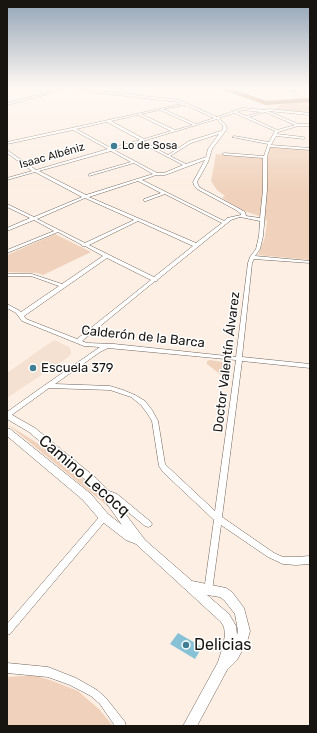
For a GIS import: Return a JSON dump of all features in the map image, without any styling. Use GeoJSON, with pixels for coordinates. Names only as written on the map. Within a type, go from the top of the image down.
{"type":"FeatureCollection","features":[{"type":"Feature","properties":{"kind":"street"},"geometry":{"type":"LineString","coordinates":[[7,143],[32,138],[37,139],[112,121]]}},
{"type":"Feature","properties":{"kind":"street"},"geometry":{"type":"LineString","coordinates":[[153,121],[174,131]]}},
{"type":"Feature","properties":{"kind":"street"},"geometry":{"type":"LineString","coordinates":[[186,121],[195,125]]}},
{"type":"Feature","properties":{"kind":"street","name":"Isaac Albéniz"},"geometry":{"type":"LineString","coordinates":[[7,179],[207,121]]}},
{"type":"Feature","properties":{"kind":"street"},"geometry":{"type":"LineString","coordinates":[[220,121],[225,126],[225,129],[213,144],[199,177],[195,182],[198,188],[237,209],[243,213],[244,217]]}},
{"type":"Feature","properties":{"kind":"street"},"geometry":{"type":"LineString","coordinates":[[254,121],[276,133],[304,138]]}},
{"type":"Feature","properties":{"kind":"street"},"geometry":{"type":"LineString","coordinates":[[289,121],[298,125]]}},
{"type":"Feature","properties":{"kind":"street"},"geometry":{"type":"LineString","coordinates":[[108,122],[185,165]]}},
{"type":"Feature","properties":{"kind":"street"},"geometry":{"type":"LineString","coordinates":[[276,133],[298,125],[310,125]]}},
{"type":"Feature","properties":{"kind":"street"},"geometry":{"type":"LineString","coordinates":[[75,129],[156,174]]}},
{"type":"Feature","properties":{"kind":"street"},"geometry":{"type":"LineString","coordinates":[[168,156],[190,142],[223,132]]}},
{"type":"Feature","properties":{"kind":"street","name":"Doctor Valentín Álvarez"},"geometry":{"type":"LineString","coordinates":[[207,594],[252,257],[260,243],[263,220],[266,157],[269,144],[276,133]]}},
{"type":"Feature","properties":{"kind":"street"},"geometry":{"type":"LineString","coordinates":[[234,138],[310,150]]}},
{"type":"Feature","properties":{"kind":"street"},"geometry":{"type":"LineString","coordinates":[[7,151],[34,170],[86,197],[196,245]]}},
{"type":"Feature","properties":{"kind":"street"},"geometry":{"type":"LineString","coordinates":[[224,154],[266,157]]}},
{"type":"Feature","properties":{"kind":"street"},"geometry":{"type":"LineString","coordinates":[[7,230],[79,198],[156,174],[164,174],[206,158]]}},
{"type":"Feature","properties":{"kind":"street"},"geometry":{"type":"LineString","coordinates":[[90,175],[134,162]]}},
{"type":"Feature","properties":{"kind":"street"},"geometry":{"type":"LineString","coordinates":[[139,180],[224,222]]}},
{"type":"Feature","properties":{"kind":"street"},"geometry":{"type":"LineString","coordinates":[[145,200],[164,193]]}},
{"type":"Feature","properties":{"kind":"street"},"geometry":{"type":"LineString","coordinates":[[7,205],[155,280]]}},
{"type":"Feature","properties":{"kind":"street"},"geometry":{"type":"LineString","coordinates":[[77,342],[155,280],[224,222],[234,217],[263,220]]}},
{"type":"Feature","properties":{"kind":"street"},"geometry":{"type":"LineString","coordinates":[[84,245],[137,220]]}},
{"type":"Feature","properties":{"kind":"street"},"geometry":{"type":"LineString","coordinates":[[7,252],[56,231]]}},
{"type":"Feature","properties":{"kind":"street"},"geometry":{"type":"LineString","coordinates":[[21,315],[106,256]]}},
{"type":"Feature","properties":{"kind":"street"},"geometry":{"type":"LineString","coordinates":[[252,257],[310,262]]}},
{"type":"Feature","properties":{"kind":"street"},"geometry":{"type":"LineString","coordinates":[[7,276],[32,275],[63,286]]}},
{"type":"Feature","properties":{"kind":"street","name":"Calderón de la Barca"},"geometry":{"type":"LineString","coordinates":[[7,306],[21,315],[24,320],[86,345],[239,358],[310,366]]}},
{"type":"Feature","properties":{"kind":"street"},"geometry":{"type":"LineString","coordinates":[[7,415],[98,351],[109,346]]}},
{"type":"Feature","properties":{"kind":"street"},"geometry":{"type":"LineString","coordinates":[[47,386],[110,388],[133,396],[143,403],[155,421],[162,464],[166,470],[218,519],[271,555],[283,560],[310,560]]}},
{"type":"Feature","properties":{"kind":"street","name":"Camino Lecocq"},"geometry":{"type":"LineString","coordinates":[[7,415],[32,430],[104,491],[141,543],[188,585],[207,594],[226,618],[230,626],[230,641],[222,667]]}},
{"type":"Feature","properties":{"kind":"street","name":"Camino Lecocq"},"geometry":{"type":"LineString","coordinates":[[7,431],[86,498],[104,517],[130,537],[141,543]]}},
{"type":"Feature","properties":{"kind":"street"},"geometry":{"type":"LineString","coordinates":[[104,491],[114,496],[148,524]]}},
{"type":"Feature","properties":{"kind":"street"},"geometry":{"type":"LineString","coordinates":[[7,631],[104,517]]}},
{"type":"Feature","properties":{"kind":"street","name":"Camino Lecocq"},"geometry":{"type":"LineString","coordinates":[[207,594],[222,592],[228,596],[240,612],[244,625],[241,642],[233,656],[222,667]]}},
{"type":"Feature","properties":{"kind":"street"},"geometry":{"type":"LineString","coordinates":[[190,726],[222,667]]}},
{"type":"Feature","properties":{"kind":"street"},"geometry":{"type":"LineString","coordinates":[[7,668],[48,672],[73,681],[94,693],[103,701],[121,726]]}},
{"type":"Feature","properties":{"kind":"shaded area"},"geometry":{"type":"Polygon","coordinates":[[[269,148],[310,150],[310,260],[258,255],[265,237],[267,221],[259,216],[241,210],[222,198],[225,196],[217,190],[211,181],[216,154],[268,158],[269,148]]]}},
{"type":"Feature","properties":{"kind":"shaded area"},"geometry":{"type":"Polygon","coordinates":[[[55,234],[91,252],[43,275],[37,273],[7,272],[7,255],[55,234]]]}},
{"type":"Feature","properties":{"kind":"shaded area","name":"Escuela 379"},"geometry":{"type":"Polygon","coordinates":[[[54,340],[69,347],[71,354],[7,398],[7,373],[54,340]]]}},
{"type":"Feature","properties":{"kind":"shaded area"},"geometry":{"type":"Polygon","coordinates":[[[210,360],[227,363],[229,367],[227,374],[221,375],[207,364],[207,361],[210,360]]]}},
{"type":"Feature","properties":{"kind":"shaded area"},"geometry":{"type":"Polygon","coordinates":[[[7,424],[45,448],[99,492],[111,509],[7,424]]]}},
{"type":"Feature","properties":{"kind":"shaded area"},"geometry":{"type":"Polygon","coordinates":[[[36,676],[78,691],[99,709],[113,726],[7,726],[7,677],[36,676]]]}},
{"type":"Feature","properties":{"kind":"building","name":"Delicias"},"geometry":{"type":"Polygon","coordinates":[[[178,633],[202,647],[195,659],[170,644],[178,633]]]}},
{"type":"Feature","properties":{"kind":"place","name":"Lo de Sosa"},"geometry":{"type":"Point","coordinates":[114,146]}},
{"type":"Feature","properties":{"kind":"place","name":"Escuela 379"},"geometry":{"type":"Point","coordinates":[33,368]}},
{"type":"Feature","properties":{"kind":"place","name":"Delicias"},"geometry":{"type":"Point","coordinates":[186,645]}}]}
